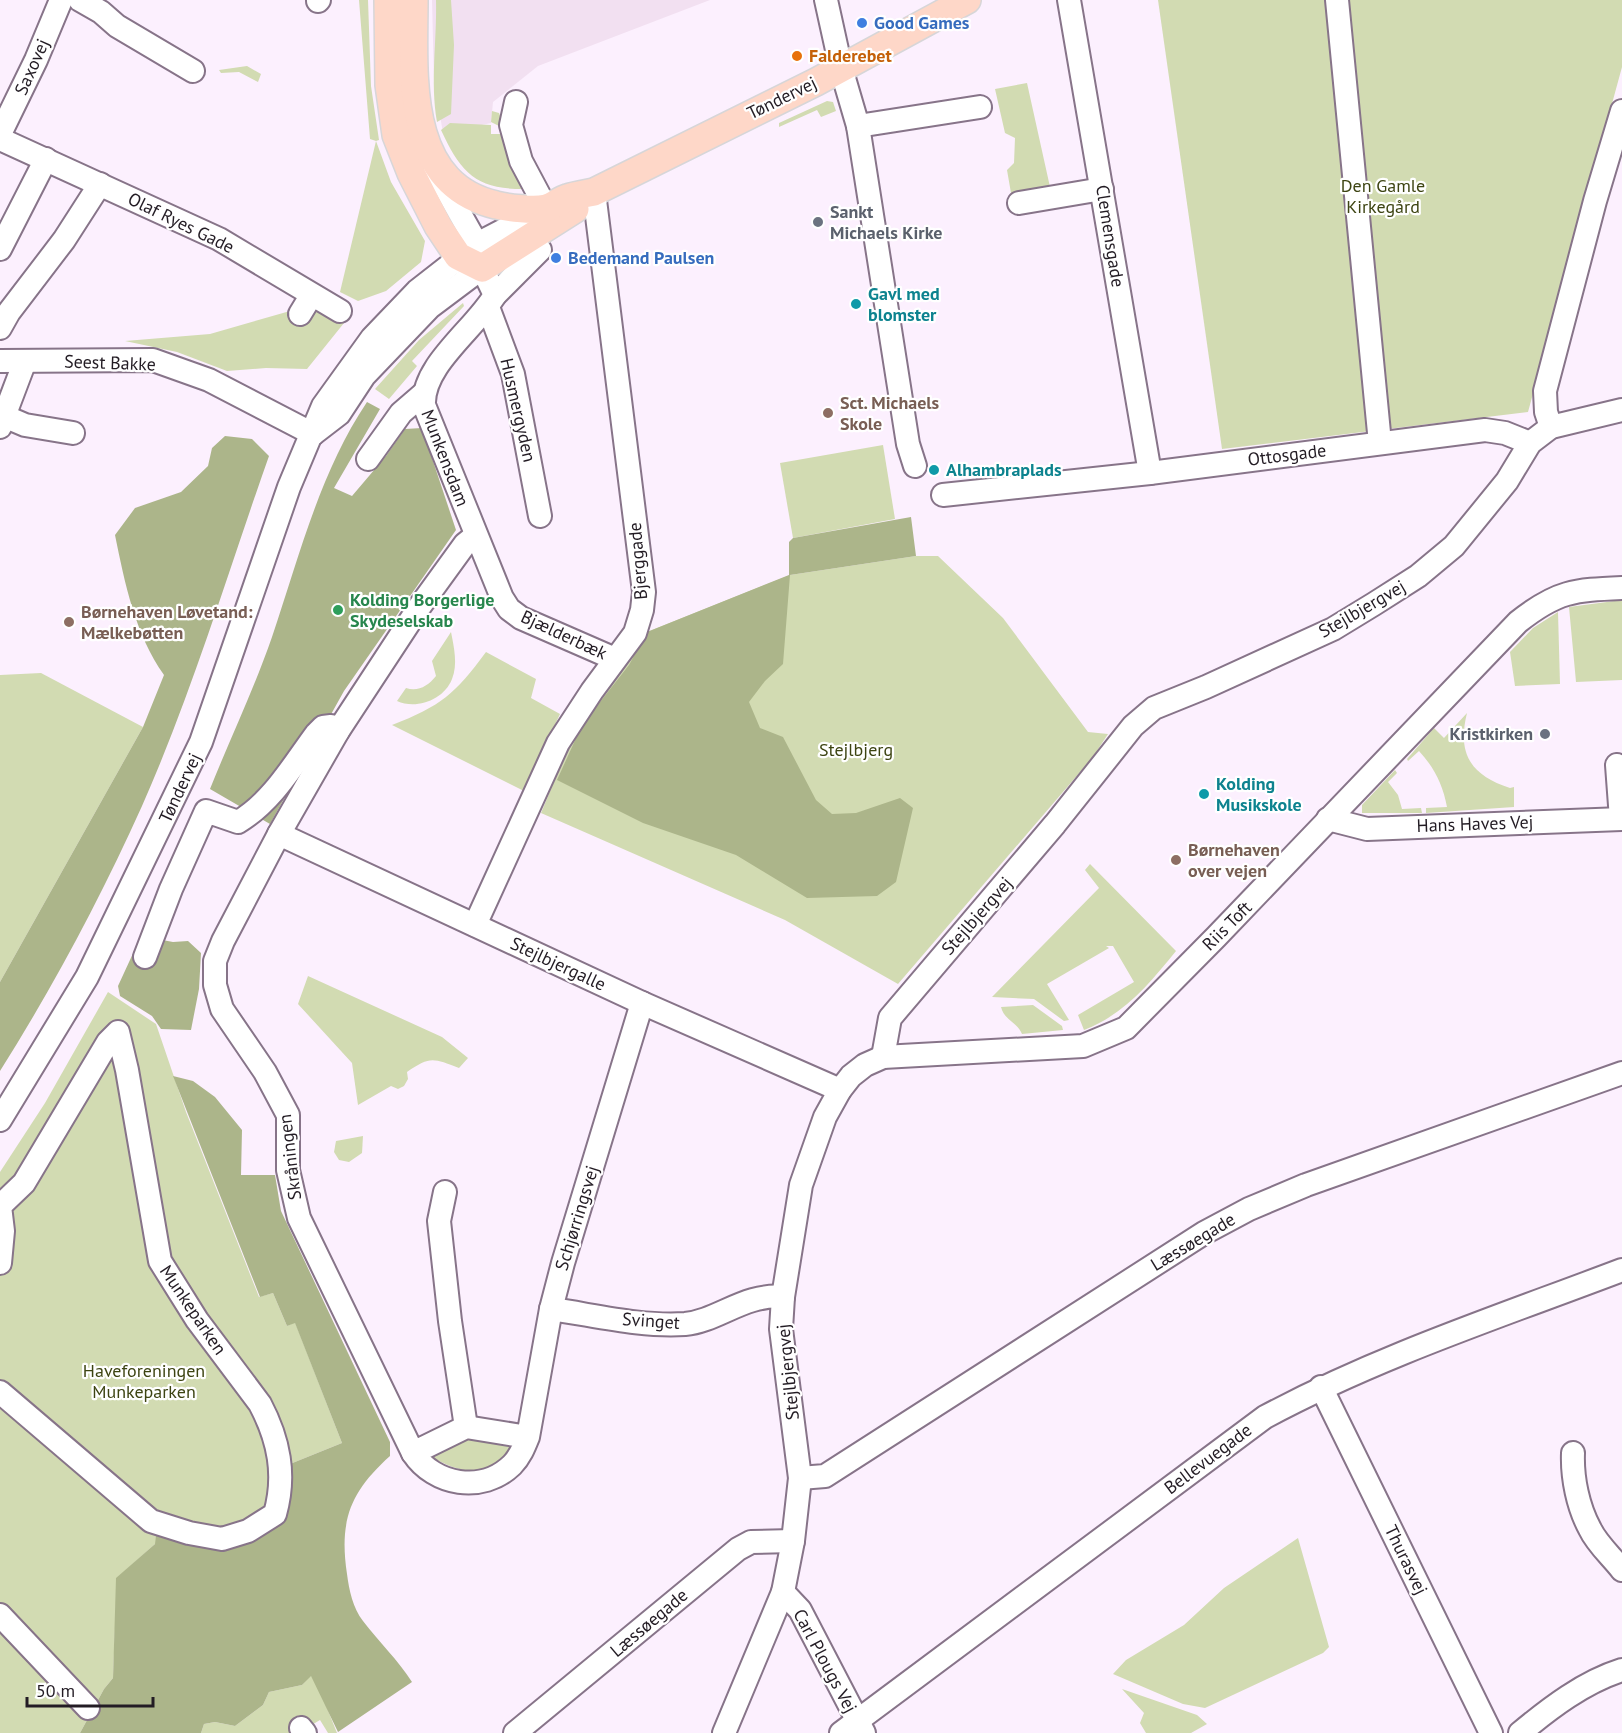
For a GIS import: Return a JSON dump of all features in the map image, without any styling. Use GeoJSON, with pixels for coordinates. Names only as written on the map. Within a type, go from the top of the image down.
{"type":"FeatureCollection","features":[{"type":"Feature","properties":{"kind":"main road"},"geometry":{"type":"LineString","coordinates":[[388,0],[389,85],[396,135],[424,200],[472,256]]}},
{"type":"Feature","properties":{"kind":"main road"},"geometry":{"type":"LineString","coordinates":[[414,0],[414,72],[417,117],[424,142],[443,171],[469,196],[508,208],[546,208]]}},
{"type":"Feature","properties":{"kind":"main road","name":"Tøndervej"},"geometry":{"type":"LineString","coordinates":[[546,208],[566,198],[594,192],[841,68],[967,0]]}},
{"type":"Feature","properties":{"kind":"main road","name":"Tøndervej"},"geometry":{"type":"LineString","coordinates":[[472,256],[578,207],[594,192]]}},
{"type":"Feature","properties":{"kind":"street","name":"Saxovej"},"geometry":{"type":"LineString","coordinates":[[0,134],[62,0]]}},
{"type":"Feature","properties":{"kind":"street"},"geometry":{"type":"LineString","coordinates":[[80,0],[101,12],[117,26],[193,71]]}},
{"type":"Feature","properties":{"kind":"street"},"geometry":{"type":"LineString","coordinates":[[826,0],[841,68],[858,126],[908,444],[915,466]]}},
{"type":"Feature","properties":{"kind":"street","name":"Clemensgade"},"geometry":{"type":"LineString","coordinates":[[1069,0],[1150,473]]}},
{"type":"Feature","properties":{"kind":"street"},"geometry":{"type":"LineString","coordinates":[[1337,0],[1380,443]]}},
{"type":"Feature","properties":{"kind":"street"},"geometry":{"type":"LineString","coordinates":[[516,102],[511,125],[521,160],[546,208]]}},
{"type":"Feature","properties":{"kind":"street"},"geometry":{"type":"LineString","coordinates":[[858,126],[980,108]]}},
{"type":"Feature","properties":{"kind":"street"},"geometry":{"type":"LineString","coordinates":[[1551,427],[1546,412],[1545,391],[1594,201],[1622,111]]}},
{"type":"Feature","properties":{"kind":"street","name":"Olaf Ryes Gade"},"geometry":{"type":"LineString","coordinates":[[0,139],[219,239],[292,281],[306,305],[340,311]]}},
{"type":"Feature","properties":{"kind":"street"},"geometry":{"type":"LineString","coordinates":[[424,142],[457,212],[491,301]]}},
{"type":"Feature","properties":{"kind":"street"},"geometry":{"type":"LineString","coordinates":[[0,249],[46,159]]}},
{"type":"Feature","properties":{"kind":"street"},"geometry":{"type":"LineString","coordinates":[[0,328],[9,312],[64,240],[100,184]]}},
{"type":"Feature","properties":{"kind":"street"},"geometry":{"type":"LineString","coordinates":[[1019,203],[1102,189]]}},
{"type":"Feature","properties":{"kind":"street","name":"Bjerggade"},"geometry":{"type":"LineString","coordinates":[[475,925],[558,743],[635,633],[642,610],[644,592],[594,192]]}},
{"type":"Feature","properties":{"kind":"street","name":"Tøndervej"},"geometry":{"type":"LineString","coordinates":[[0,1120],[87,977],[201,742],[289,487],[323,406],[372,338],[417,291],[546,208]]}},
{"type":"Feature","properties":{"kind":"street","name":"Munkensdam"},"geometry":{"type":"LineString","coordinates":[[475,536],[424,405],[423,394],[429,376],[491,301],[540,250]]}},
{"type":"Feature","properties":{"kind":"street","name":"Husmergyden"},"geometry":{"type":"LineString","coordinates":[[491,301],[513,374],[540,516]]}},
{"type":"Feature","properties":{"kind":"street","name":"Seest Bakke"},"geometry":{"type":"LineString","coordinates":[[0,361],[153,360],[209,380],[313,434]]}},
{"type":"Feature","properties":{"kind":"street"},"geometry":{"type":"LineString","coordinates":[[26,361],[2,422],[73,433]]}},
{"type":"Feature","properties":{"kind":"street"},"geometry":{"type":"LineString","coordinates":[[368,459],[401,412],[423,394]]}},
{"type":"Feature","properties":{"kind":"street"},"geometry":{"type":"LineString","coordinates":[[1530,443],[1551,427],[1622,410]]}},
{"type":"Feature","properties":{"kind":"street","name":"Ottosgade"},"geometry":{"type":"LineString","coordinates":[[943,495],[1150,473],[1485,430],[1505,433],[1530,443]]}},
{"type":"Feature","properties":{"kind":"street","name":"Stejlbjergvej"},"geometry":{"type":"LineString","coordinates":[[724,1733],[783,1592],[793,1541],[800,1478],[784,1365],[783,1297],[801,1185],[825,1118],[840,1090],[851,1076],[865,1065],[884,1057],[890,1018],[1055,824],[1133,726],[1154,708],[1206,687],[1333,628],[1418,576],[1454,546],[1484,513],[1508,481],[1530,443]]}},
{"type":"Feature","properties":{"kind":"street"},"geometry":{"type":"LineString","coordinates":[[279,834],[338,731],[420,606],[465,544],[475,536]]}},
{"type":"Feature","properties":{"kind":"street","name":"Bjælderbæk"},"geometry":{"type":"LineString","coordinates":[[475,536],[509,609],[521,618],[615,659]]}},
{"type":"Feature","properties":{"kind":"street","name":"Riis Toft"},"geometry":{"type":"LineString","coordinates":[[884,1057],[1064,1048],[1083,1046],[1116,1033],[1144,1011],[1518,622],[1540,605],[1563,593],[1622,588]]}},
{"type":"Feature","properties":{"kind":"street"},"geometry":{"type":"LineString","coordinates":[[145,957],[171,889],[206,811],[238,822],[249,815],[282,781],[323,727],[331,726],[338,731]]}},
{"type":"Feature","properties":{"kind":"street"},"geometry":{"type":"LineString","coordinates":[[1617,765],[1621,819]]}},
{"type":"Feature","properties":{"kind":"street","name":"Hans Haves Vej"},"geometry":{"type":"LineString","coordinates":[[1328,819],[1367,829],[1621,819]]}},
{"type":"Feature","properties":{"kind":"street","name":"Stejlbjergalle"},"geometry":{"type":"LineString","coordinates":[[279,834],[642,1003],[840,1090]]}},
{"type":"Feature","properties":{"kind":"street","name":"Skråningen"},"geometry":{"type":"LineString","coordinates":[[279,834],[223,941],[215,961],[215,985],[222,1009],[265,1072],[288,1115],[288,1170],[298,1218],[413,1453],[429,1471],[451,1482],[469,1482],[497,1475],[511,1466],[528,1437]]}},
{"type":"Feature","properties":{"kind":"street","name":"Schjørringsvej"},"geometry":{"type":"LineString","coordinates":[[528,1437],[551,1309],[642,1003]]}},
{"type":"Feature","properties":{"kind":"street","name":"Munkeparken"},"geometry":{"type":"LineString","coordinates":[[0,1263],[3,1231],[0,1206],[24,1183],[108,1042],[118,1032],[127,1070],[160,1261],[197,1320],[260,1404],[267,1417],[274,1435],[282,1484],[274,1514],[248,1531],[222,1539],[189,1533],[151,1521],[0,1392]]}},
{"type":"Feature","properties":{"kind":"street","name":"Læssøegade"},"geometry":{"type":"LineString","coordinates":[[800,1478],[825,1476],[1204,1233],[1250,1209],[1306,1185],[1622,1073]]}},
{"type":"Feature","properties":{"kind":"street"},"geometry":{"type":"LineString","coordinates":[[445,1192],[439,1221],[450,1321],[466,1427]]}},
{"type":"Feature","properties":{"kind":"street","name":"Bellevuegade"},"geometry":{"type":"LineString","coordinates":[[854,1729],[1265,1417],[1321,1387],[1386,1359],[1622,1270]]}},
{"type":"Feature","properties":{"kind":"street","name":"Svinget"},"geometry":{"type":"LineString","coordinates":[[551,1309],[648,1323],[687,1324],[767,1295],[783,1297]]}},
{"type":"Feature","properties":{"kind":"street","name":"Thurasvej"},"geometry":{"type":"LineString","coordinates":[[1321,1387],[1491,1733]]}},
{"type":"Feature","properties":{"kind":"street"},"geometry":{"type":"LineString","coordinates":[[413,1453],[466,1427],[528,1437]]}},
{"type":"Feature","properties":{"kind":"street"},"geometry":{"type":"LineString","coordinates":[[1573,1453],[1576,1491],[1590,1530],[1622,1569]]}},
{"type":"Feature","properties":{"kind":"street","name":"Læssøegade"},"geometry":{"type":"LineString","coordinates":[[515,1733],[738,1549],[751,1542],[793,1541]]}},
{"type":"Feature","properties":{"kind":"street","name":"Carl Plougs Vej"},"geometry":{"type":"LineString","coordinates":[[783,1592],[800,1610],[854,1729]]}},
{"type":"Feature","properties":{"kind":"street"},"geometry":{"type":"LineString","coordinates":[[0,1616],[88,1708]]}},
{"type":"Feature","properties":{"kind":"street"},"geometry":{"type":"LineString","coordinates":[[1520,1733],[1550,1708],[1584,1688],[1622,1670]]}},
{"type":"Feature","properties":{"kind":"shaded area"},"geometry":{"type":"Polygon","coordinates":[[[432,0],[710,0],[538,66],[493,102],[491,123],[443,133],[434,81],[432,0]]]}},
{"type":"Feature","properties":{"kind":"green space"},"geometry":{"type":"Polygon","coordinates":[[[359,0],[368,0],[371,86],[379,140],[376,141],[370,139],[359,0]]]}},
{"type":"Feature","properties":{"kind":"green space"},"geometry":{"type":"Polygon","coordinates":[[[436,0],[451,0],[454,45],[451,114],[437,122],[434,76],[436,0]]]}},
{"type":"Feature","properties":{"kind":"green space","name":"Den Gamle Kirkegård"},"geometry":{"type":"Polygon","coordinates":[[[1158,0],[1622,0],[1622,67],[1528,412],[1222,449],[1158,0]]]}},
{"type":"Feature","properties":{"kind":"green space"},"geometry":{"type":"Polygon","coordinates":[[[247,66],[261,74],[258,82],[239,72],[221,73],[219,70],[247,66]]]}},
{"type":"Feature","properties":{"kind":"green space"},"geometry":{"type":"Polygon","coordinates":[[[1027,83],[1050,187],[1011,193],[1007,170],[1014,163],[1015,138],[1005,133],[995,89],[1027,83]]]}},
{"type":"Feature","properties":{"kind":"green space"},"geometry":{"type":"Polygon","coordinates":[[[827,101],[833,102],[836,111],[821,117],[817,110],[779,127],[779,123],[827,101]]]}},
{"type":"Feature","properties":{"kind":"green space"},"geometry":{"type":"Polygon","coordinates":[[[492,111],[499,113],[527,189],[495,186],[472,176],[456,158],[441,130],[450,123],[491,125],[491,134],[501,134],[501,127],[491,122],[492,111]]]}},
{"type":"Feature","properties":{"kind":"green space"},"geometry":{"type":"Polygon","coordinates":[[[376,141],[391,182],[425,241],[421,262],[386,291],[358,301],[340,292],[376,141]]]}},
{"type":"Feature","properties":{"kind":"green space"},"geometry":{"type":"Polygon","coordinates":[[[463,303],[464,306],[412,361],[417,366],[389,399],[375,389],[419,340],[463,303]]]}},
{"type":"Feature","properties":{"kind":"green space"},"geometry":{"type":"Polygon","coordinates":[[[321,310],[336,314],[344,323],[307,369],[266,368],[227,371],[177,352],[125,341],[210,334],[290,311],[293,319],[305,326],[314,313],[321,310]]]}},
{"type":"Feature","properties":{"kind":"green space","name":"Kolding Borgerlige Skydeselskab"},"geometry":{"type":"Polygon","coordinates":[[[367,402],[380,409],[334,488],[352,496],[386,456],[405,429],[422,428],[456,530],[344,691],[270,824],[210,789],[265,656],[323,486],[336,457],[367,402]]]}},
{"type":"Feature","properties":{"kind":"green space"},"geometry":{"type":"Polygon","coordinates":[[[225,436],[252,439],[269,456],[193,676],[142,806],[110,874],[76,941],[0,1071],[0,982],[143,727],[164,675],[138,626],[127,590],[115,535],[135,508],[181,492],[208,466],[212,448],[225,436]]]}},
{"type":"Feature","properties":{"kind":"green space"},"geometry":{"type":"Polygon","coordinates":[[[883,445],[895,519],[793,538],[780,463],[883,445]]]}},
{"type":"Feature","properties":{"kind":"green space"},"geometry":{"type":"Polygon","coordinates":[[[911,517],[916,556],[790,575],[783,664],[765,681],[749,702],[760,728],[783,737],[816,800],[832,814],[856,813],[900,798],[913,808],[896,882],[877,896],[807,898],[736,855],[643,823],[557,780],[582,725],[629,665],[647,632],[789,575],[789,542],[793,538],[911,517]]]}},
{"type":"Feature","properties":{"kind":"green space","name":"Stejlbjerg"},"geometry":{"type":"Polygon","coordinates":[[[916,556],[938,556],[1003,618],[1088,732],[1108,734],[1093,757],[898,984],[785,920],[541,813],[578,724],[647,632],[790,575],[916,556]]]}},
{"type":"Feature","properties":{"kind":"green space"},"geometry":{"type":"Polygon","coordinates":[[[1622,600],[1622,680],[1576,682],[1569,607],[1622,600]]]}},
{"type":"Feature","properties":{"kind":"green space"},"geometry":{"type":"Polygon","coordinates":[[[1558,612],[1560,684],[1515,686],[1510,652],[1533,628],[1558,612]]]}},
{"type":"Feature","properties":{"kind":"green space"},"geometry":{"type":"Polygon","coordinates":[[[451,632],[455,662],[454,674],[443,693],[421,704],[404,704],[397,701],[406,688],[422,687],[436,676],[432,661],[451,632]]]}},
{"type":"Feature","properties":{"kind":"green space"},"geometry":{"type":"Polygon","coordinates":[[[486,652],[536,679],[531,698],[560,714],[524,791],[392,725],[435,705],[446,697],[456,689],[486,652]]]}},
{"type":"Feature","properties":{"kind":"green space"},"geometry":{"type":"Polygon","coordinates":[[[41,673],[143,727],[0,982],[0,675],[41,673]]]}},
{"type":"Feature","properties":{"kind":"green space"},"geometry":{"type":"Polygon","coordinates":[[[1467,713],[1464,740],[1470,761],[1476,769],[1496,783],[1510,788],[1514,787],[1514,807],[1426,813],[1426,808],[1447,807],[1443,791],[1429,763],[1419,751],[1408,761],[1407,759],[1434,728],[1444,738],[1467,713]]]}},
{"type":"Feature","properties":{"kind":"green space"},"geometry":{"type":"Polygon","coordinates":[[[1395,770],[1397,773],[1388,782],[1398,795],[1402,809],[1421,808],[1422,813],[1362,813],[1362,805],[1395,770]]]}},
{"type":"Feature","properties":{"kind":"green space"},"geometry":{"type":"Polygon","coordinates":[[[1090,864],[1176,951],[1146,986],[1124,1007],[1112,1016],[1084,1030],[1078,1015],[1134,982],[1113,946],[1106,946],[1109,948],[1047,984],[1069,1020],[1064,1021],[1034,999],[992,997],[1099,888],[1085,870],[1090,864]]]}},
{"type":"Feature","properties":{"kind":"green space"},"geometry":{"type":"Polygon","coordinates":[[[141,936],[173,942],[188,941],[201,953],[199,989],[191,1030],[161,1029],[152,1016],[120,996],[118,986],[141,936]]]}},
{"type":"Feature","properties":{"kind":"green space"},"geometry":{"type":"Polygon","coordinates":[[[308,976],[442,1037],[468,1058],[459,1068],[432,1060],[421,1063],[407,1072],[408,1079],[404,1086],[398,1089],[391,1086],[358,1105],[352,1063],[298,1004],[308,976]]]}},
{"type":"Feature","properties":{"kind":"green space","name":"Haveforeningen Munkeparken"},"geometry":{"type":"Polygon","coordinates":[[[108,992],[156,1024],[186,1112],[259,1297],[273,1293],[287,1326],[295,1322],[342,1443],[290,1464],[273,1523],[155,1544],[117,1578],[113,1678],[104,1689],[80,1733],[0,1733],[0,1172],[45,1103],[108,992]]]}},
{"type":"Feature","properties":{"kind":"green space"},"geometry":{"type":"Polygon","coordinates":[[[1033,1005],[1062,1026],[1063,1030],[1022,1034],[1001,1007],[1033,1005]]]}},
{"type":"Feature","properties":{"kind":"green space"},"geometry":{"type":"Polygon","coordinates":[[[173,1076],[193,1081],[215,1097],[242,1130],[241,1175],[275,1175],[281,1211],[390,1442],[390,1456],[365,1482],[350,1509],[345,1538],[345,1555],[349,1586],[357,1610],[363,1621],[412,1682],[338,1732],[311,1676],[302,1685],[269,1692],[263,1705],[235,1726],[215,1722],[204,1724],[201,1733],[80,1733],[104,1689],[113,1678],[116,1578],[155,1544],[156,1536],[174,1523],[196,1536],[262,1527],[290,1464],[342,1443],[295,1323],[287,1326],[273,1293],[260,1297],[173,1076]]]}},
{"type":"Feature","properties":{"kind":"green space"},"geometry":{"type":"Polygon","coordinates":[[[363,1136],[362,1153],[349,1162],[339,1160],[334,1152],[336,1141],[363,1136]]]}},
{"type":"Feature","properties":{"kind":"green space"},"geometry":{"type":"Polygon","coordinates":[[[472,1434],[510,1441],[507,1455],[487,1468],[478,1470],[456,1468],[433,1458],[432,1452],[472,1434]]]}},
{"type":"Feature","properties":{"kind":"green space"},"geometry":{"type":"Polygon","coordinates":[[[1298,1538],[1329,1647],[1323,1653],[1205,1708],[1183,1704],[1113,1674],[1126,1660],[1184,1625],[1224,1588],[1298,1538]]]}},
{"type":"Feature","properties":{"kind":"green space"},"geometry":{"type":"Polygon","coordinates":[[[311,1675],[337,1733],[328,1733],[320,1720],[310,1726],[305,1716],[293,1722],[297,1733],[201,1733],[204,1724],[215,1722],[235,1726],[263,1705],[269,1692],[302,1685],[311,1675]]]}},
{"type":"Feature","properties":{"kind":"green space"},"geometry":{"type":"Polygon","coordinates":[[[1122,1689],[1197,1715],[1207,1724],[1191,1733],[1146,1733],[1140,1723],[1144,1713],[1122,1689]]]}},
{"type":"Feature","properties":{"kind":"place","name":"Good Games"},"geometry":{"type":"Point","coordinates":[862,23]}},
{"type":"Feature","properties":{"kind":"place","name":"Falderebet"},"geometry":{"type":"Point","coordinates":[797,56]}},
{"type":"Feature","properties":{"kind":"place","name":"Sankt Michaels Kirke"},"geometry":{"type":"Point","coordinates":[818,222]}},
{"type":"Feature","properties":{"kind":"place","name":"Bedemand Paulsen"},"geometry":{"type":"Point","coordinates":[556,258]}},
{"type":"Feature","properties":{"kind":"place","name":"Gavl med blomster"},"geometry":{"type":"Point","coordinates":[856,304]}},
{"type":"Feature","properties":{"kind":"place","name":"Sct. Michaels Skole"},"geometry":{"type":"Point","coordinates":[828,413]}},
{"type":"Feature","properties":{"kind":"place","name":"Alhambraplads"},"geometry":{"type":"Point","coordinates":[934,470]}},
{"type":"Feature","properties":{"kind":"place","name":"Kolding Borgerlige Skydeselskab"},"geometry":{"type":"Point","coordinates":[338,610]}},
{"type":"Feature","properties":{"kind":"place","name":"Børnehaven Løvetand: Mælkebøtten"},"geometry":{"type":"Point","coordinates":[69,622]}},
{"type":"Feature","properties":{"kind":"place","name":"Kristkirken"},"geometry":{"type":"Point","coordinates":[1545,734]}},
{"type":"Feature","properties":{"kind":"place","name":"Kolding Musikskole"},"geometry":{"type":"Point","coordinates":[1204,794]}},
{"type":"Feature","properties":{"kind":"place","name":"Børnehaven over vejen"},"geometry":{"type":"Point","coordinates":[1176,860]}}]}
